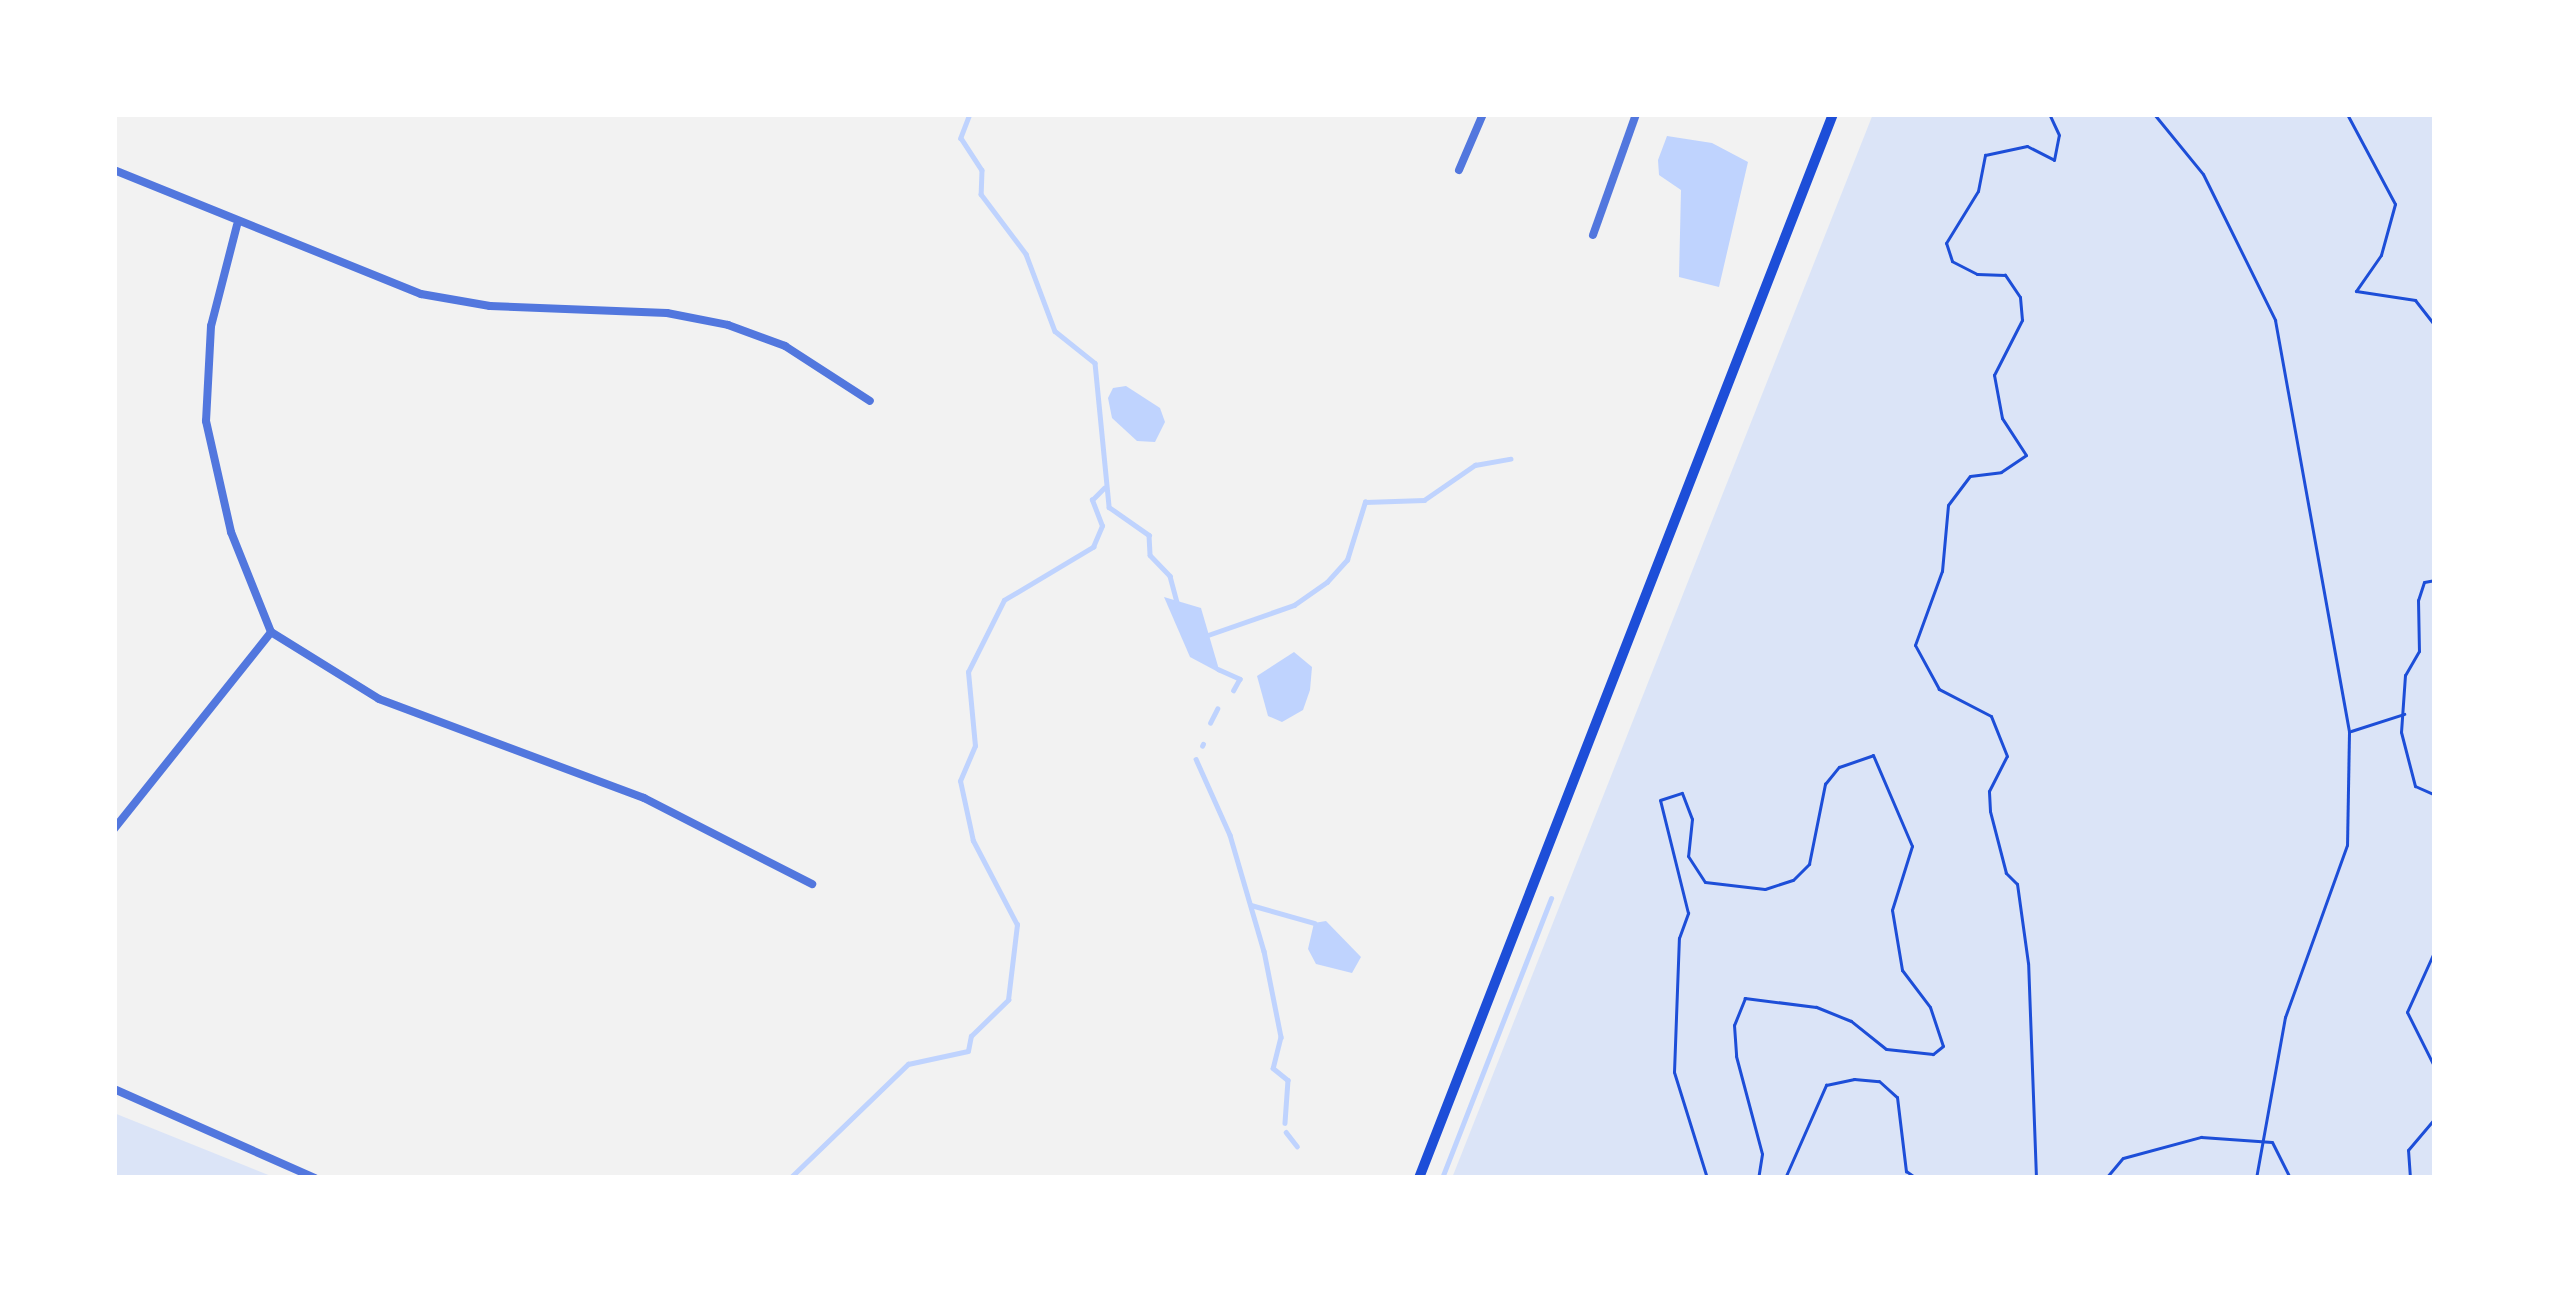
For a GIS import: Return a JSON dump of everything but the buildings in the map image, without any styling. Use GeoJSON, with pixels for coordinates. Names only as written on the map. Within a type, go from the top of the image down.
{"type":"FeatureCollection","features":[{"type":"Feature","properties":{"kind":"main road"},"geometry":{"type":"LineString","coordinates":[[1419,1178],[1833,114]]}},
{"type":"Feature","properties":{"kind":"street"},"geometry":{"type":"LineString","coordinates":[[1459,170],[1484,114]]}},
{"type":"Feature","properties":{"kind":"street"},"geometry":{"type":"LineString","coordinates":[[1593,235],[1636,114]]}},
{"type":"Feature","properties":{"kind":"street"},"geometry":{"type":"LineString","coordinates":[[114,170],[237,225],[449,300],[667,313],[728,326],[785,346],[870,401]]}},
{"type":"Feature","properties":{"kind":"street"},"geometry":{"type":"LineString","coordinates":[[237,225],[211,326],[206,421],[231,532],[271,632],[379,699],[661,805],[812,884]]}},
{"type":"Feature","properties":{"kind":"street"},"geometry":{"type":"LineString","coordinates":[[114,829],[271,632]]}},
{"type":"Feature","properties":{"kind":"street"},"geometry":{"type":"LineString","coordinates":[[114,1089],[315,1178]]}},
{"type":"Feature","properties":{"kind":"path"},"geometry":{"type":"LineString","coordinates":[[2036,1178],[2028,963],[2017,884],[2006,873],[1990,811],[1989,791],[2006,756],[1991,716],[1939,688],[1915,645],[1942,571],[1948,505],[1970,476],[2001,472],[2026,455],[2002,418],[1994,375],[2022,320],[2020,297],[2005,275],[1977,274],[1952,261],[1946,243],[1978,191],[1984,155],[2026,146],[2054,160],[2060,135],[2049,114]]}},
{"type":"Feature","properties":{"kind":"path"},"geometry":{"type":"LineString","coordinates":[[2154,114],[2203,174],[2275,320],[2349,732],[2347,845],[2285,1017],[2256,1178]]}},
{"type":"Feature","properties":{"kind":"path"},"geometry":{"type":"LineString","coordinates":[[2347,114],[2395,204],[2381,255],[2356,291],[2415,300],[2435,326]]}},
{"type":"Feature","properties":{"kind":"path"},"geometry":{"type":"LineString","coordinates":[[2435,580],[2424,582],[2418,600],[2419,651],[2405,675],[2404,714],[2407,770],[2415,786],[2435,795]]}},
{"type":"Feature","properties":{"kind":"path"},"geometry":{"type":"LineString","coordinates":[[2349,732],[2404,714]]}},
{"type":"Feature","properties":{"kind":"path"},"geometry":{"type":"LineString","coordinates":[[1706,1178],[1674,1072],[1679,938],[1688,913],[1660,800],[1682,793],[1692,819],[1688,856],[1705,883],[1765,889],[1793,880],[1809,864],[1825,784],[1839,767],[1873,755],[1912,846],[1892,910],[1902,970],[1930,1007],[1942,1046],[1933,1054],[1886,1049],[1851,1021],[1816,1006],[1744,998],[1734,1025],[1736,1055],[1762,1154],[1758,1178]]}},
{"type":"Feature","properties":{"kind":"path"},"geometry":{"type":"LineString","coordinates":[[2435,950],[2407,1012],[2435,1068]]}},
{"type":"Feature","properties":{"kind":"path"},"geometry":{"type":"LineString","coordinates":[[1785,1178],[1826,1085],[1854,1079],[1879,1081],[1897,1097],[1906,1171],[1916,1178]]}},
{"type":"Feature","properties":{"kind":"path"},"geometry":{"type":"LineString","coordinates":[[2410,1178],[2408,1150],[2435,1118]]}},
{"type":"Feature","properties":{"kind":"path"},"geometry":{"type":"LineString","coordinates":[[2106,1178],[2122,1158],[2201,1137],[2264,1142],[2280,1151],[2290,1178]]}},
{"type":"Feature","properties":{"kind":"shaded area"},"geometry":{"type":"Polygon","coordinates":[[[1873,114],[2435,114],[2435,1178],[1452,1178],[1873,114]]]}},
{"type":"Feature","properties":{"kind":"shaded area"},"geometry":{"type":"Polygon","coordinates":[[[114,1113],[276,1178],[114,1178],[114,1113]]]}},
{"type":"Feature","properties":{"kind":"water"},"geometry":{"type":"Polygon","coordinates":[[[1667,136],[1712,143],[1748,162],[1719,287],[1679,277],[1681,190],[1659,175],[1658,160],[1667,136]]]}},
{"type":"Feature","properties":{"kind":"water"},"geometry":{"type":"Polygon","coordinates":[[[1126,386],[1160,408],[1165,422],[1155,442],[1137,441],[1112,418],[1108,398],[1113,388],[1126,386]]]}},
{"type":"Feature","properties":{"kind":"water"},"geometry":{"type":"Polygon","coordinates":[[[1164,597],[1201,608],[1220,673],[1190,657],[1164,597]]]}},
{"type":"Feature","properties":{"kind":"water"},"geometry":{"type":"Polygon","coordinates":[[[1294,652],[1312,667],[1310,690],[1303,710],[1282,722],[1268,716],[1257,676],[1294,652]]]}},
{"type":"Feature","properties":{"kind":"water"},"geometry":{"type":"Polygon","coordinates":[[[1326,921],[1361,957],[1352,973],[1316,964],[1308,949],[1314,923],[1326,921]]]}},
{"type":"Feature","properties":{"kind":"waterway"},"geometry":{"type":"LineString","coordinates":[[970,114],[961,138],[982,170],[981,194],[1026,254],[1055,331],[1095,363],[1109,507],[1149,535],[1150,555],[1170,576],[1177,603]]}},
{"type":"Feature","properties":{"kind":"waterway"},"geometry":{"type":"LineString","coordinates":[[1208,635],[1294,605],[1327,582],[1347,560],[1365,502],[1424,500],[1475,465],[1510,459]]}},
{"type":"Feature","properties":{"kind":"waterway"},"geometry":{"type":"LineString","coordinates":[[790,1178],[908,1064],[968,1051],[971,1036],[1008,1000],[1017,925],[973,841],[960,781],[975,746],[968,672],[1004,600],[1093,547],[1102,526],[1092,500],[1104,488]]}},
{"type":"Feature","properties":{"kind":"waterway"},"geometry":{"type":"LineString","coordinates":[[1218,669],[1240,679],[1234,690]]}},
{"type":"Feature","properties":{"kind":"waterway"},"geometry":{"type":"LineString","coordinates":[[1210,723],[1217,709]]}},
{"type":"Feature","properties":{"kind":"waterway"},"geometry":{"type":"LineString","coordinates":[[1196,759],[1230,835],[1264,951],[1281,1037],[1273,1068],[1288,1080],[1285,1123]]}},
{"type":"Feature","properties":{"kind":"waterway"},"geometry":{"type":"LineString","coordinates":[[1442,1178],[1551,899]]}},
{"type":"Feature","properties":{"kind":"waterway"},"geometry":{"type":"LineString","coordinates":[[1251,905],[1314,923]]}},
{"type":"Feature","properties":{"kind":"waterway"},"geometry":{"type":"LineString","coordinates":[[1286,1132],[1297,1146]]}}]}
